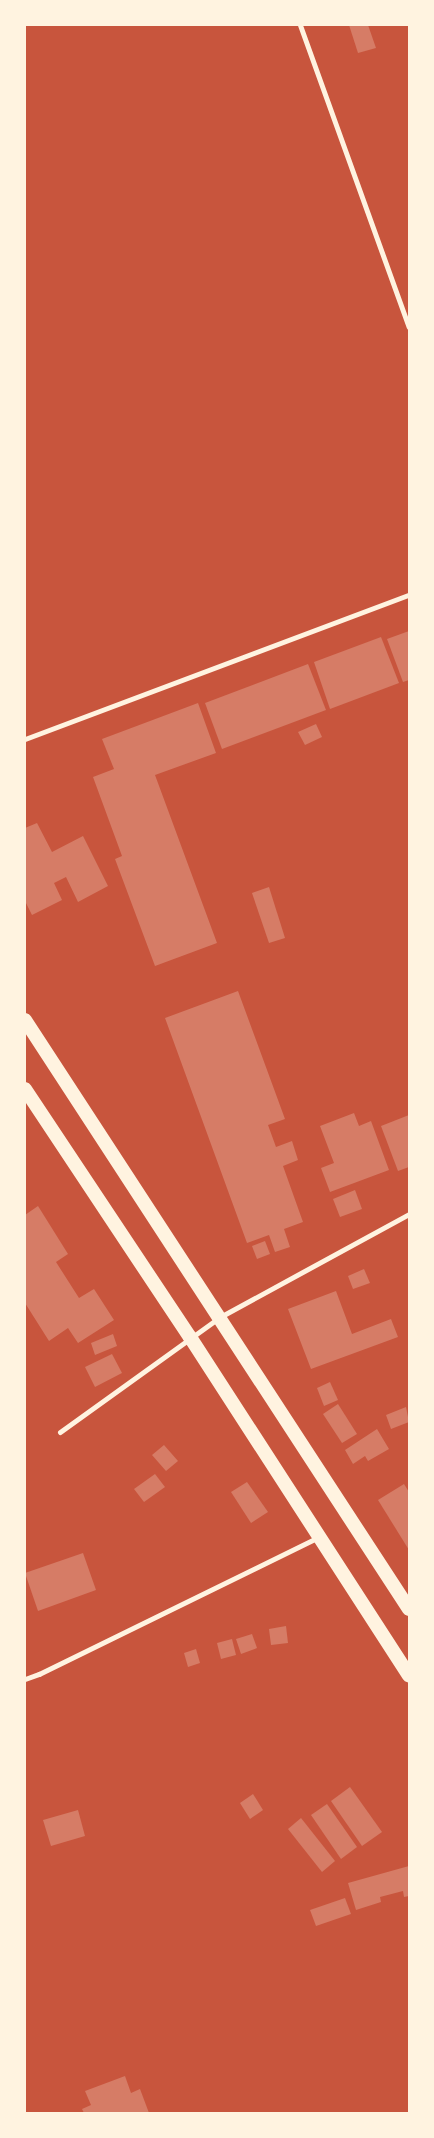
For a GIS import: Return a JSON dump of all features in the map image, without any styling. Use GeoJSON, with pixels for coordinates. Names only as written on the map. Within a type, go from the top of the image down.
{"type":"FeatureCollection","features":[{"type":"Feature","properties":{"kind":"highway"},"geometry":{"type":"LineString","coordinates":[[25,1020],[409,1609]]}},
{"type":"Feature","properties":{"kind":"highway"},"geometry":{"type":"LineString","coordinates":[[25,1090],[190,1337],[409,1675]]}},
{"type":"Feature","properties":{"kind":"street"},"geometry":{"type":"LineString","coordinates":[[300,25],[409,326]]}},
{"type":"Feature","properties":{"kind":"street"},"geometry":{"type":"LineString","coordinates":[[25,739],[409,595]]}},
{"type":"Feature","properties":{"kind":"street"},"geometry":{"type":"LineString","coordinates":[[60,1432],[220,1317],[409,1214]]}},
{"type":"Feature","properties":{"kind":"street"},"geometry":{"type":"LineString","coordinates":[[25,1679],[39,1674],[319,1537]]}},
{"type":"Feature","properties":{"kind":"building"},"geometry":{"type":"Polygon","coordinates":[[[349,25],[368,25],[376,48],[358,53],[349,25]]]}},
{"type":"Feature","properties":{"kind":"building"},"geometry":{"type":"Polygon","coordinates":[[[409,631],[409,680],[403,682],[387,639],[409,631]]]}},
{"type":"Feature","properties":{"kind":"building"},"geometry":{"type":"Polygon","coordinates":[[[381,637],[399,683],[330,709],[314,662],[381,637]]]}},
{"type":"Feature","properties":{"kind":"building"},"geometry":{"type":"Polygon","coordinates":[[[308,664],[326,710],[222,749],[205,703],[308,664]]]}},
{"type":"Feature","properties":{"kind":"building"},"geometry":{"type":"Polygon","coordinates":[[[198,703],[216,753],[155,775],[217,943],[155,966],[115,859],[122,856],[93,777],[114,769],[102,739],[198,703]]]}},
{"type":"Feature","properties":{"kind":"building"},"geometry":{"type":"Polygon","coordinates":[[[316,724],[322,737],[305,745],[298,732],[316,724]]]}},
{"type":"Feature","properties":{"kind":"building"},"geometry":{"type":"Polygon","coordinates":[[[37,823],[52,852],[83,836],[108,886],[78,902],[66,877],[54,883],[62,900],[32,915],[25,901],[25,828],[37,823]]]}},
{"type":"Feature","properties":{"kind":"building"},"geometry":{"type":"Polygon","coordinates":[[[269,887],[285,938],[269,943],[252,893],[269,887]]]}},
{"type":"Feature","properties":{"kind":"building"},"geometry":{"type":"Polygon","coordinates":[[[238,991],[285,1119],[268,1125],[276,1147],[292,1141],[298,1160],[283,1166],[303,1222],[284,1229],[290,1247],[275,1252],[269,1235],[247,1243],[165,1018],[238,991]]]}},
{"type":"Feature","properties":{"kind":"building"},"geometry":{"type":"Polygon","coordinates":[[[354,1113],[359,1126],[371,1121],[389,1170],[330,1192],[321,1168],[334,1163],[320,1126],[354,1113]]]}},
{"type":"Feature","properties":{"kind":"building"},"geometry":{"type":"Polygon","coordinates":[[[409,1115],[409,1167],[398,1171],[381,1126],[409,1115]]]}},
{"type":"Feature","properties":{"kind":"building"},"geometry":{"type":"Polygon","coordinates":[[[355,1190],[362,1209],[340,1217],[333,1199],[355,1190]]]}},
{"type":"Feature","properties":{"kind":"building"},"geometry":{"type":"Polygon","coordinates":[[[38,1206],[68,1254],[56,1262],[79,1298],[94,1289],[114,1320],[78,1343],[68,1328],[49,1341],[25,1303],[25,1215],[38,1206]]]}},
{"type":"Feature","properties":{"kind":"building"},"geometry":{"type":"Polygon","coordinates":[[[265,1241],[270,1254],[257,1259],[252,1246],[265,1241]]]}},
{"type":"Feature","properties":{"kind":"building"},"geometry":{"type":"Polygon","coordinates":[[[364,1269],[370,1283],[353,1289],[348,1276],[364,1269]]]}},
{"type":"Feature","properties":{"kind":"building"},"geometry":{"type":"Polygon","coordinates":[[[336,1291],[352,1334],[391,1319],[398,1337],[311,1369],[288,1309],[336,1291]]]}},
{"type":"Feature","properties":{"kind":"building"},"geometry":{"type":"Polygon","coordinates":[[[113,1334],[117,1346],[95,1355],[91,1343],[113,1334]]]}},
{"type":"Feature","properties":{"kind":"building"},"geometry":{"type":"Polygon","coordinates":[[[112,1354],[122,1373],[95,1387],[85,1367],[112,1354]]]}},
{"type":"Feature","properties":{"kind":"building"},"geometry":{"type":"Polygon","coordinates":[[[330,1382],[338,1400],[324,1406],[317,1388],[330,1382]]]}},
{"type":"Feature","properties":{"kind":"building"},"geometry":{"type":"Polygon","coordinates":[[[338,1404],[357,1434],[342,1443],[323,1414],[338,1404]]]}},
{"type":"Feature","properties":{"kind":"building"},"geometry":{"type":"Polygon","coordinates":[[[406,1407],[409,1422],[391,1429],[386,1415],[406,1407]]]}},
{"type":"Feature","properties":{"kind":"building"},"geometry":{"type":"Polygon","coordinates":[[[377,1429],[389,1449],[368,1461],[365,1456],[353,1464],[345,1450],[377,1429]]]}},
{"type":"Feature","properties":{"kind":"building"},"geometry":{"type":"Polygon","coordinates":[[[164,1445],[178,1461],[166,1471],[152,1455],[164,1445]]]}},
{"type":"Feature","properties":{"kind":"building"},"geometry":{"type":"Polygon","coordinates":[[[155,1474],[165,1487],[144,1502],[134,1489],[155,1474]]]}},
{"type":"Feature","properties":{"kind":"building"},"geometry":{"type":"Polygon","coordinates":[[[247,1482],[268,1512],[251,1523],[231,1492],[247,1482]]]}},
{"type":"Feature","properties":{"kind":"building"},"geometry":{"type":"Polygon","coordinates":[[[404,1484],[409,1492],[409,1550],[378,1500],[404,1484]]]}},
{"type":"Feature","properties":{"kind":"building"},"geometry":{"type":"Polygon","coordinates":[[[83,1553],[96,1590],[38,1611],[25,1573],[83,1553]]]}},
{"type":"Feature","properties":{"kind":"building"},"geometry":{"type":"Polygon","coordinates":[[[286,1626],[288,1643],[271,1645],[269,1629],[286,1626]]]}},
{"type":"Feature","properties":{"kind":"building"},"geometry":{"type":"Polygon","coordinates":[[[252,1634],[257,1648],[241,1654],[236,1639],[252,1634]]]}},
{"type":"Feature","properties":{"kind":"building"},"geometry":{"type":"Polygon","coordinates":[[[232,1639],[236,1655],[221,1659],[217,1643],[232,1639]]]}},
{"type":"Feature","properties":{"kind":"building"},"geometry":{"type":"Polygon","coordinates":[[[196,1649],[200,1663],[188,1667],[184,1653],[196,1649]]]}},
{"type":"Feature","properties":{"kind":"building"},"geometry":{"type":"Polygon","coordinates":[[[350,1787],[382,1832],[362,1846],[331,1801],[350,1787]]]}},
{"type":"Feature","properties":{"kind":"building"},"geometry":{"type":"Polygon","coordinates":[[[253,1794],[263,1810],[250,1819],[240,1803],[253,1794]]]}},
{"type":"Feature","properties":{"kind":"building"},"geometry":{"type":"Polygon","coordinates":[[[327,1804],[357,1847],[341,1859],[311,1815],[327,1804]]]}},
{"type":"Feature","properties":{"kind":"building"},"geometry":{"type":"Polygon","coordinates":[[[78,1810],[85,1836],[51,1846],[43,1820],[78,1810]]]}},
{"type":"Feature","properties":{"kind":"building"},"geometry":{"type":"Polygon","coordinates":[[[301,1818],[335,1861],[322,1872],[288,1829],[301,1818]]]}},
{"type":"Feature","properties":{"kind":"building"},"geometry":{"type":"Polygon","coordinates":[[[409,1866],[409,1896],[404,1897],[403,1891],[380,1897],[381,1902],[356,1910],[348,1883],[409,1866]]]}},
{"type":"Feature","properties":{"kind":"building"},"geometry":{"type":"Polygon","coordinates":[[[345,1898],[351,1914],[316,1926],[310,1910],[345,1898]]]}},
{"type":"Feature","properties":{"kind":"building"},"geometry":{"type":"Polygon","coordinates":[[[125,2076],[131,2093],[140,2089],[149,2113],[84,2113],[82,2109],[91,2105],[85,2091],[125,2076]]]}}]}
